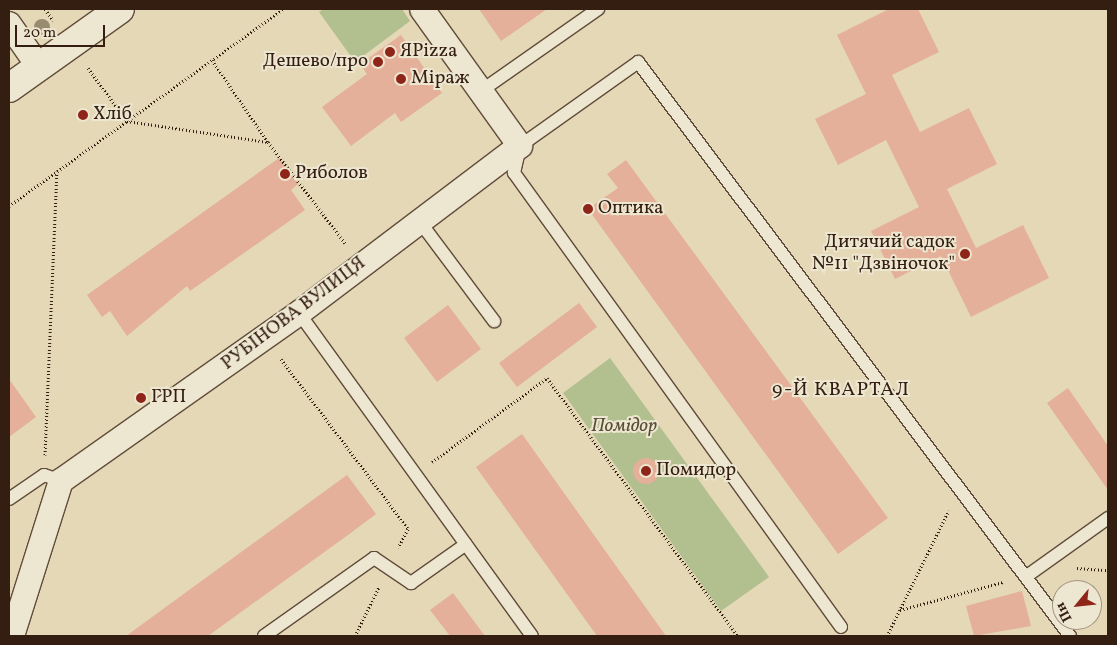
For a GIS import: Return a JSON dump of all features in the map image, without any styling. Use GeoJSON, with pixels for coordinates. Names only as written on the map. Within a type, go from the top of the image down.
{"type":"FeatureCollection","features":[{"type":"Feature","properties":{"kind":"main road"},"geometry":{"type":"LineString","coordinates":[[9,88],[120,9]]}},
{"type":"Feature","properties":{"kind":"street"},"geometry":{"type":"LineString","coordinates":[[422,9],[520,146]]}},
{"type":"Feature","properties":{"kind":"street"},"geometry":{"type":"LineString","coordinates":[[9,24],[39,67]]}},
{"type":"Feature","properties":{"kind":"street","name":"РУБІНОВА ВУЛИЦЯ"},"geometry":{"type":"LineString","coordinates":[[53,478],[265,338],[360,264],[420,222],[520,146]]}},
{"type":"Feature","properties":{"kind":"street"},"geometry":{"type":"LineString","coordinates":[[12,636],[53,478]]}},
{"type":"Feature","properties":{"kind":"lane"},"geometry":{"type":"LineString","coordinates":[[481,91],[598,9]]}},
{"type":"Feature","properties":{"kind":"lane"},"geometry":{"type":"LineString","coordinates":[[841,627],[514,173],[520,146],[638,62],[961,487],[1070,636]]}},
{"type":"Feature","properties":{"kind":"lane"},"geometry":{"type":"LineString","coordinates":[[420,222],[494,321]]}},
{"type":"Feature","properties":{"kind":"lane"},"geometry":{"type":"LineString","coordinates":[[299,313],[532,636]]}},
{"type":"Feature","properties":{"kind":"lane"},"geometry":{"type":"LineString","coordinates":[[9,499],[53,478]]}},
{"type":"Feature","properties":{"kind":"lane"},"geometry":{"type":"LineString","coordinates":[[1027,576],[1108,518]]}},
{"type":"Feature","properties":{"kind":"lane"},"geometry":{"type":"LineString","coordinates":[[264,636],[374,558],[411,582],[466,544]]}},
{"type":"Feature","properties":{"kind":"path"},"geometry":{"type":"LineString","coordinates":[[45,9],[126,121],[268,142]]}},
{"type":"Feature","properties":{"kind":"path"},"geometry":{"type":"LineString","coordinates":[[9,206],[283,9]]}},
{"type":"Feature","properties":{"kind":"path"},"geometry":{"type":"LineString","coordinates":[[212,60],[268,142],[360,264]]}},
{"type":"Feature","properties":{"kind":"path"},"geometry":{"type":"LineString","coordinates":[[53,478],[57,171]]}},
{"type":"Feature","properties":{"kind":"path"},"geometry":{"type":"LineString","coordinates":[[265,338],[408,529],[355,636]]}},
{"type":"Feature","properties":{"kind":"path"},"geometry":{"type":"LineString","coordinates":[[416,474],[547,378],[738,636]]}},
{"type":"Feature","properties":{"kind":"path"},"geometry":{"type":"LineString","coordinates":[[887,636],[961,487]]}},
{"type":"Feature","properties":{"kind":"path"},"geometry":{"type":"LineString","coordinates":[[900,610],[1027,576]]}},
{"type":"Feature","properties":{"kind":"green space"},"geometry":{"type":"Polygon","coordinates":[[[324,9],[402,9],[410,21],[355,62],[319,12],[324,9]]]}},
{"type":"Feature","properties":{"kind":"green space","name":"Помідор"},"geometry":{"type":"Polygon","coordinates":[[[610,358],[769,577],[721,611],[563,393],[610,358]]]}},
{"type":"Feature","properties":{"kind":"building"},"geometry":{"type":"Polygon","coordinates":[[[479,9],[547,9],[501,41],[479,9]]]}},
{"type":"Feature","properties":{"kind":"building"},"geometry":{"type":"Polygon","coordinates":[[[889,9],[918,9],[939,52],[892,75],[920,132],[969,108],[997,164],[947,189],[976,248],[1023,225],[1049,278],[971,317],[941,256],[895,279],[871,231],[919,207],[886,140],[838,165],[815,119],[866,94],[837,35],[889,9]]]}},
{"type":"Feature","properties":{"kind":"building"},"geometry":{"type":"Polygon","coordinates":[[[401,35],[442,93],[401,122],[395,113],[351,146],[322,107],[367,74],[360,64],[401,35]]]}},
{"type":"Feature","properties":{"kind":"building"},"geometry":{"type":"Polygon","coordinates":[[[279,158],[298,184],[291,190],[305,210],[190,291],[187,286],[127,336],[110,311],[102,317],[87,295],[279,158]]]}},
{"type":"Feature","properties":{"kind":"building"},"geometry":{"type":"Polygon","coordinates":[[[626,160],[888,518],[838,554],[588,209],[618,188],[607,174],[626,160]]]}},
{"type":"Feature","properties":{"kind":"building"},"geometry":{"type":"Polygon","coordinates":[[[579,303],[597,327],[517,387],[499,363],[579,303]]]}},
{"type":"Feature","properties":{"kind":"building"},"geometry":{"type":"Polygon","coordinates":[[[448,305],[481,349],[437,382],[404,338],[448,305]]]}},
{"type":"Feature","properties":{"kind":"building"},"geometry":{"type":"Polygon","coordinates":[[[9,379],[36,417],[9,437],[9,379]]]}},
{"type":"Feature","properties":{"kind":"building"},"geometry":{"type":"Polygon","coordinates":[[[1068,388],[1108,446],[1108,490],[1047,403],[1068,388]]]}},
{"type":"Feature","properties":{"kind":"building"},"geometry":{"type":"Polygon","coordinates":[[[522,434],[666,636],[597,636],[476,467],[522,434]]]}},
{"type":"Feature","properties":{"kind":"building"},"geometry":{"type":"Polygon","coordinates":[[[646,458],[655,462],[659,471],[655,480],[646,484],[637,480],[633,471],[637,462],[646,458]]]}},
{"type":"Feature","properties":{"kind":"building"},"geometry":{"type":"Polygon","coordinates":[[[347,475],[376,514],[348,535],[208,636],[126,636],[347,475]]]}},
{"type":"Feature","properties":{"kind":"building"},"geometry":{"type":"Polygon","coordinates":[[[1022,591],[1031,626],[974,636],[966,606],[1022,591]]]}},
{"type":"Feature","properties":{"kind":"building"},"geometry":{"type":"Polygon","coordinates":[[[453,593],[485,636],[450,636],[430,610],[453,593]]]}},
{"type":"Feature","properties":{"kind":"place","name":"ЯPizza"},"geometry":{"type":"Point","coordinates":[390,52]}},
{"type":"Feature","properties":{"kind":"place","name":"Дешево/про"},"geometry":{"type":"Point","coordinates":[378,62]}},
{"type":"Feature","properties":{"kind":"place","name":"Міраж"},"geometry":{"type":"Point","coordinates":[401,79]}},
{"type":"Feature","properties":{"kind":"place","name":"Хліб"},"geometry":{"type":"Point","coordinates":[83,115]}},
{"type":"Feature","properties":{"kind":"place","name":"Риболов"},"geometry":{"type":"Point","coordinates":[285,174]}},
{"type":"Feature","properties":{"kind":"place","name":"Оптика"},"geometry":{"type":"Point","coordinates":[588,209]}},
{"type":"Feature","properties":{"kind":"place","name":"Дитячий садок №11 \"Дзвіночок\""},"geometry":{"type":"Point","coordinates":[965,254]}},
{"type":"Feature","properties":{"kind":"place","name":"ГРП"},"geometry":{"type":"Point","coordinates":[141,398]}},
{"type":"Feature","properties":{"kind":"place","name":"Помидор"},"geometry":{"type":"Point","coordinates":[646,471]}},
{"type":"Feature","properties":{"kind":"district","name":"9-Й КВАРТАЛ"},"geometry":{"type":"Point","coordinates":[841,390]}}]}
